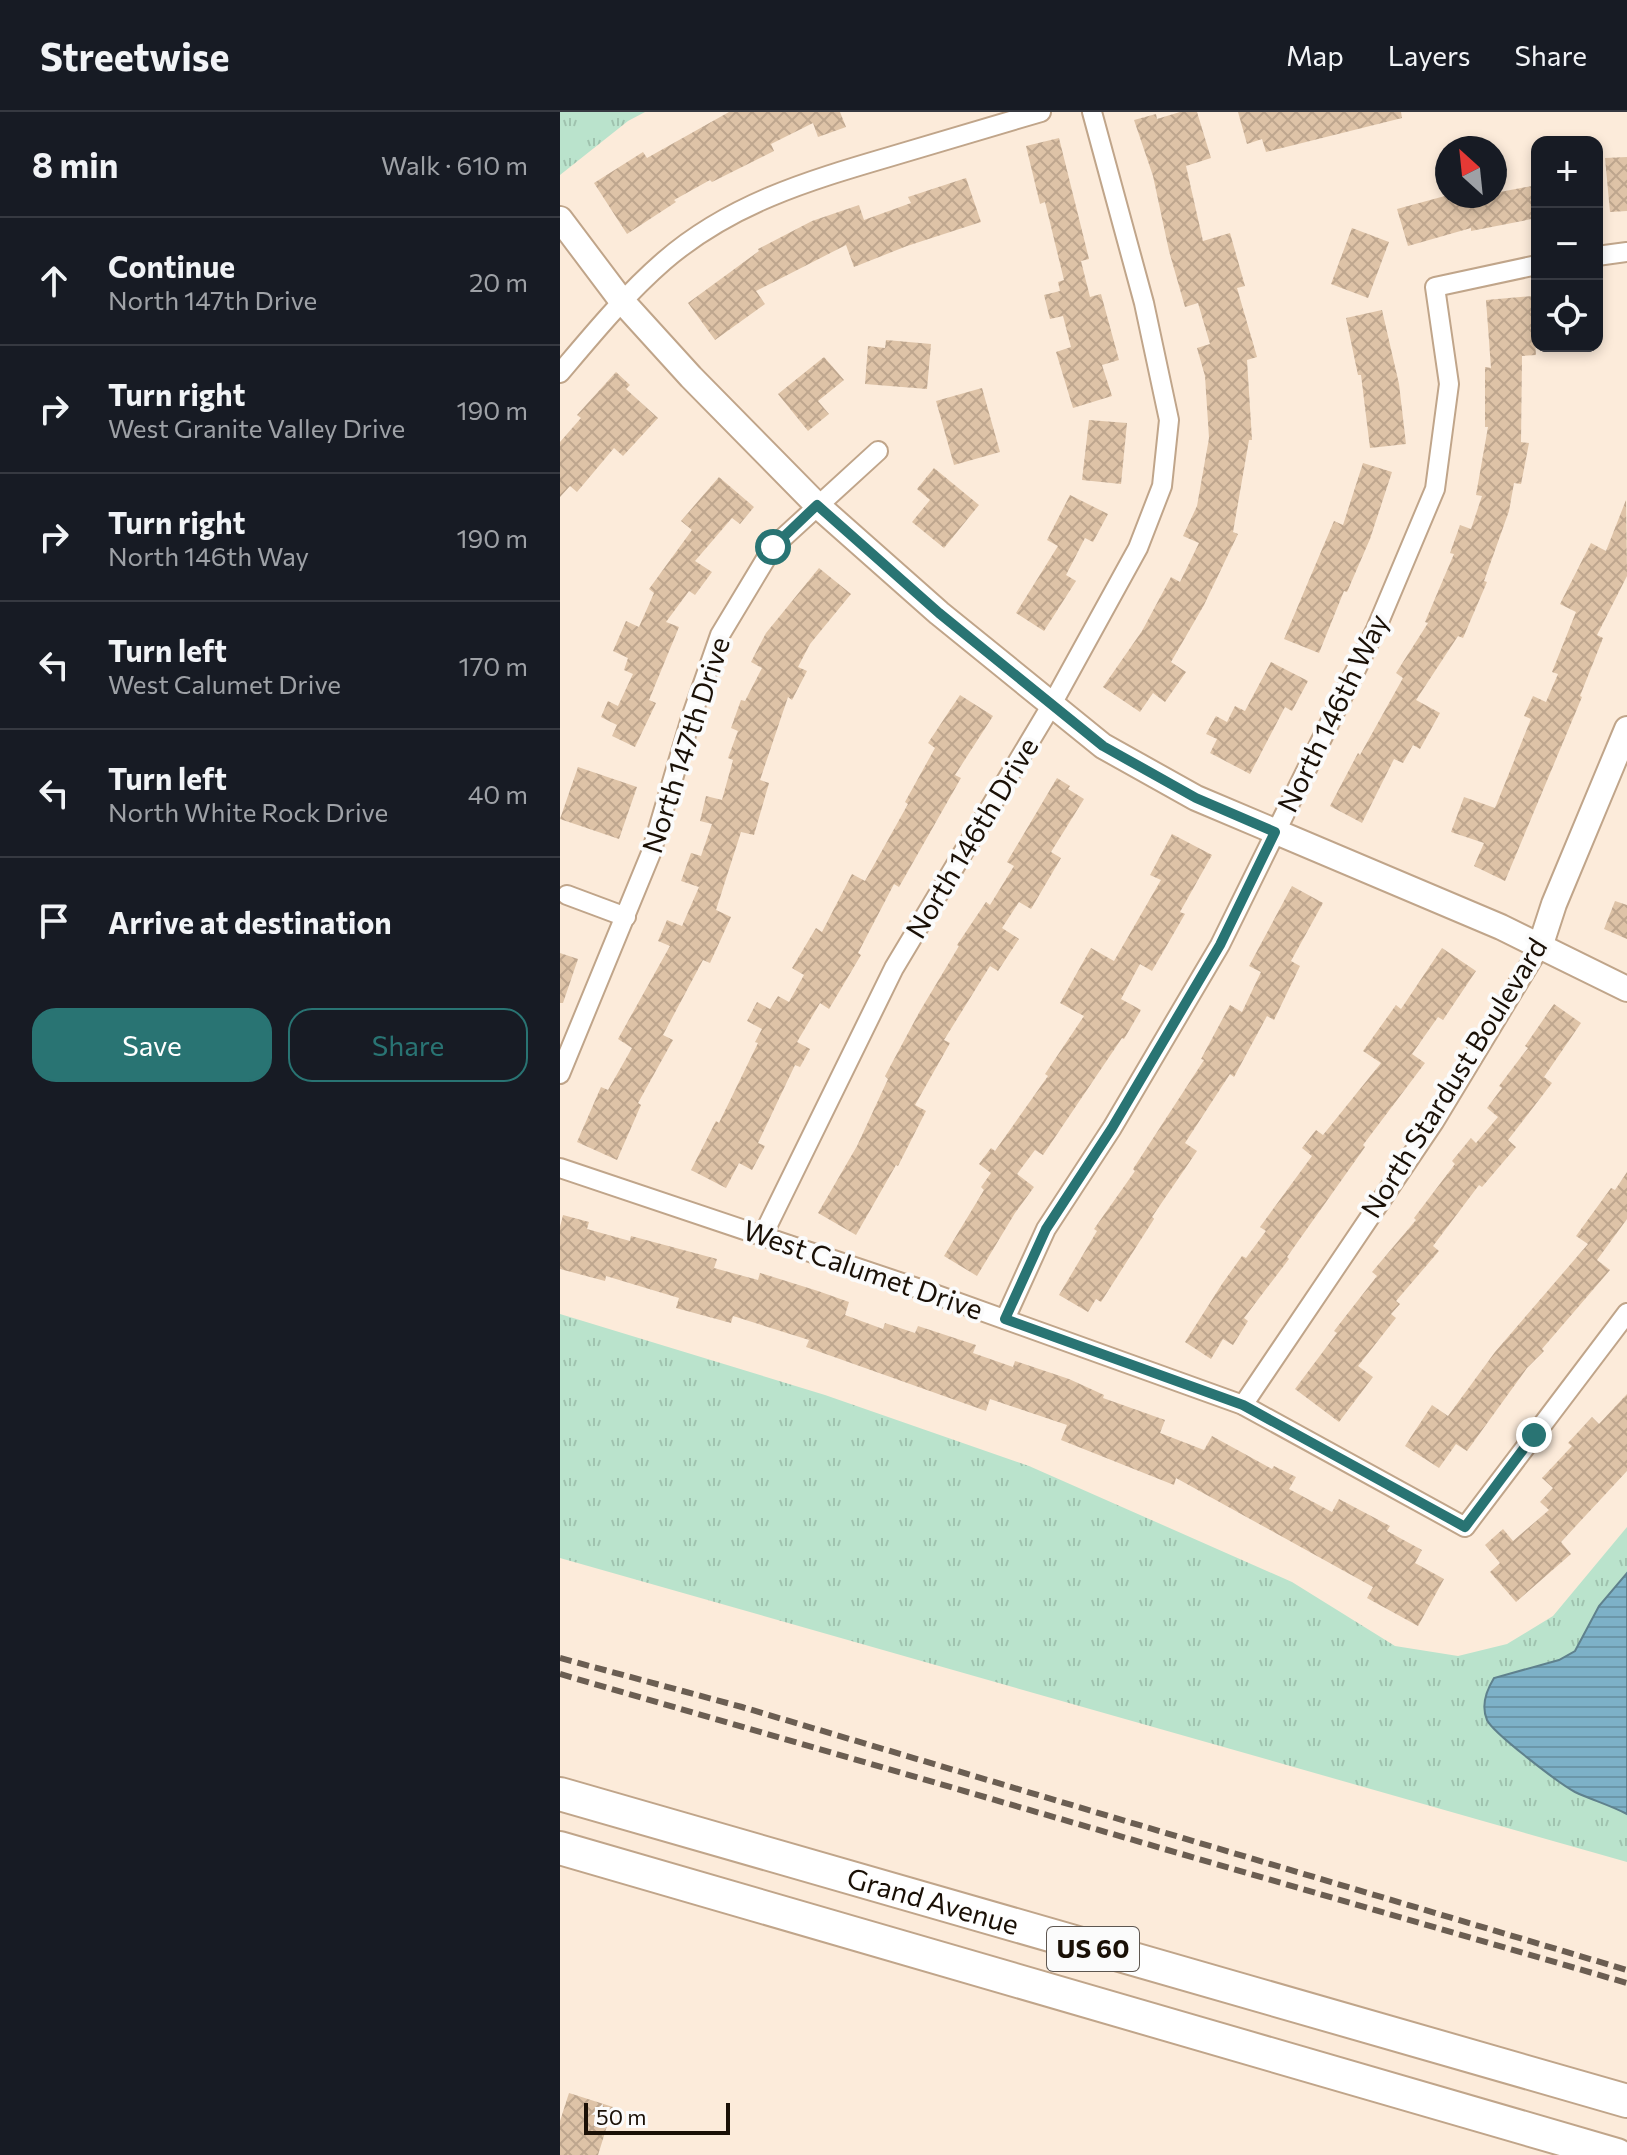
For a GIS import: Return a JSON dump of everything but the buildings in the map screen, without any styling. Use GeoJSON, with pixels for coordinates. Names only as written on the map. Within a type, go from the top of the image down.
{"type":"FeatureCollection","features":[{"type":"Feature","properties":{"kind":"highway","name":"Grand Avenue"},"geometry":{"type":"LineString","coordinates":[[560,1794],[1627,2101]]}},
{"type":"Feature","properties":{"kind":"highway","name":"Grand Avenue"},"geometry":{"type":"LineString","coordinates":[[560,1848],[1617,2155]]}},
{"type":"Feature","properties":{"kind":"street"},"geometry":{"type":"LineString","coordinates":[[560,373],[621,300],[666,260],[705,231],[752,203],[797,184],[1041,112]]}},
{"type":"Feature","properties":{"kind":"street","name":"North 146th Drive"},"geometry":{"type":"LineString","coordinates":[[763,1235],[894,968],[1051,706],[1138,548],[1162,486],[1169,420],[1144,303],[1092,112]]}},
{"type":"Feature","properties":{"kind":"street"},"geometry":{"type":"LineString","coordinates":[[560,219],[621,300],[817,505],[939,613],[1103,746],[1196,798],[1501,927],[1627,989]]}},
{"type":"Feature","properties":{"kind":"street"},"geometry":{"type":"LineString","coordinates":[[1603,255],[1627,252]]}},
{"type":"Feature","properties":{"kind":"street","name":"North 146th Way"},"geometry":{"type":"LineString","coordinates":[[1005,1319],[1046,1229],[1112,1128],[1220,945],[1376,629],[1435,489],[1449,384],[1435,287],[1531,266]]}},
{"type":"Feature","properties":{"kind":"street","name":"North 147th Drive"},"geometry":{"type":"LineString","coordinates":[[560,1074],[651,853],[691,718],[720,635],[773,547],[878,451]]}},
{"type":"Feature","properties":{"kind":"street","name":"North Stardust Boulevard"},"geometry":{"type":"LineString","coordinates":[[1243,1405],[1434,1122],[1540,947],[1554,904],[1627,729]]}},
{"type":"Feature","properties":{"kind":"street"},"geometry":{"type":"LineString","coordinates":[[567,895],[626,917]]}},
{"type":"Feature","properties":{"kind":"street","name":"West Calumet Drive"},"geometry":{"type":"LineString","coordinates":[[560,1168],[763,1235],[1243,1405],[1465,1527],[1627,1313]]}},
{"type":"Feature","properties":{"kind":"green space"},"geometry":{"type":"Polygon","coordinates":[[[560,112],[645,112],[628,121],[560,175],[560,112]]]}},
{"type":"Feature","properties":{"kind":"green space"},"geometry":{"type":"Polygon","coordinates":[[[560,1314],[825,1395],[1029,1466],[1292,1582],[1395,1646],[1458,1656],[1507,1644],[1553,1616],[1627,1527],[1627,1862],[560,1558],[560,1314]]]}},
{"type":"Feature","properties":{"kind":"water"},"geometry":{"type":"Polygon","coordinates":[[[1627,1573],[1627,1814],[1575,1792],[1528,1758],[1487,1720],[1484,1704],[1494,1678],[1559,1660],[1575,1651],[1599,1606],[1627,1573]]]}},
{"type":"Feature","properties":{"kind":"railway"},"geometry":{"type":"LineString","coordinates":[[560,1658],[742,1707],[1627,1970]]}},
{"type":"Feature","properties":{"kind":"railway"},"geometry":{"type":"LineString","coordinates":[[560,1674],[1627,1983]]}},
{"type":"Feature","properties":{"kind":"route"},"geometry":{"type":"LineString","coordinates":[[773,547],[817,505],[939,613],[1103,746],[1196,798],[1275,832],[1220,945],[1112,1128],[1046,1229],[1005,1319],[1243,1405],[1465,1527],[1534,1435]]}}]}
